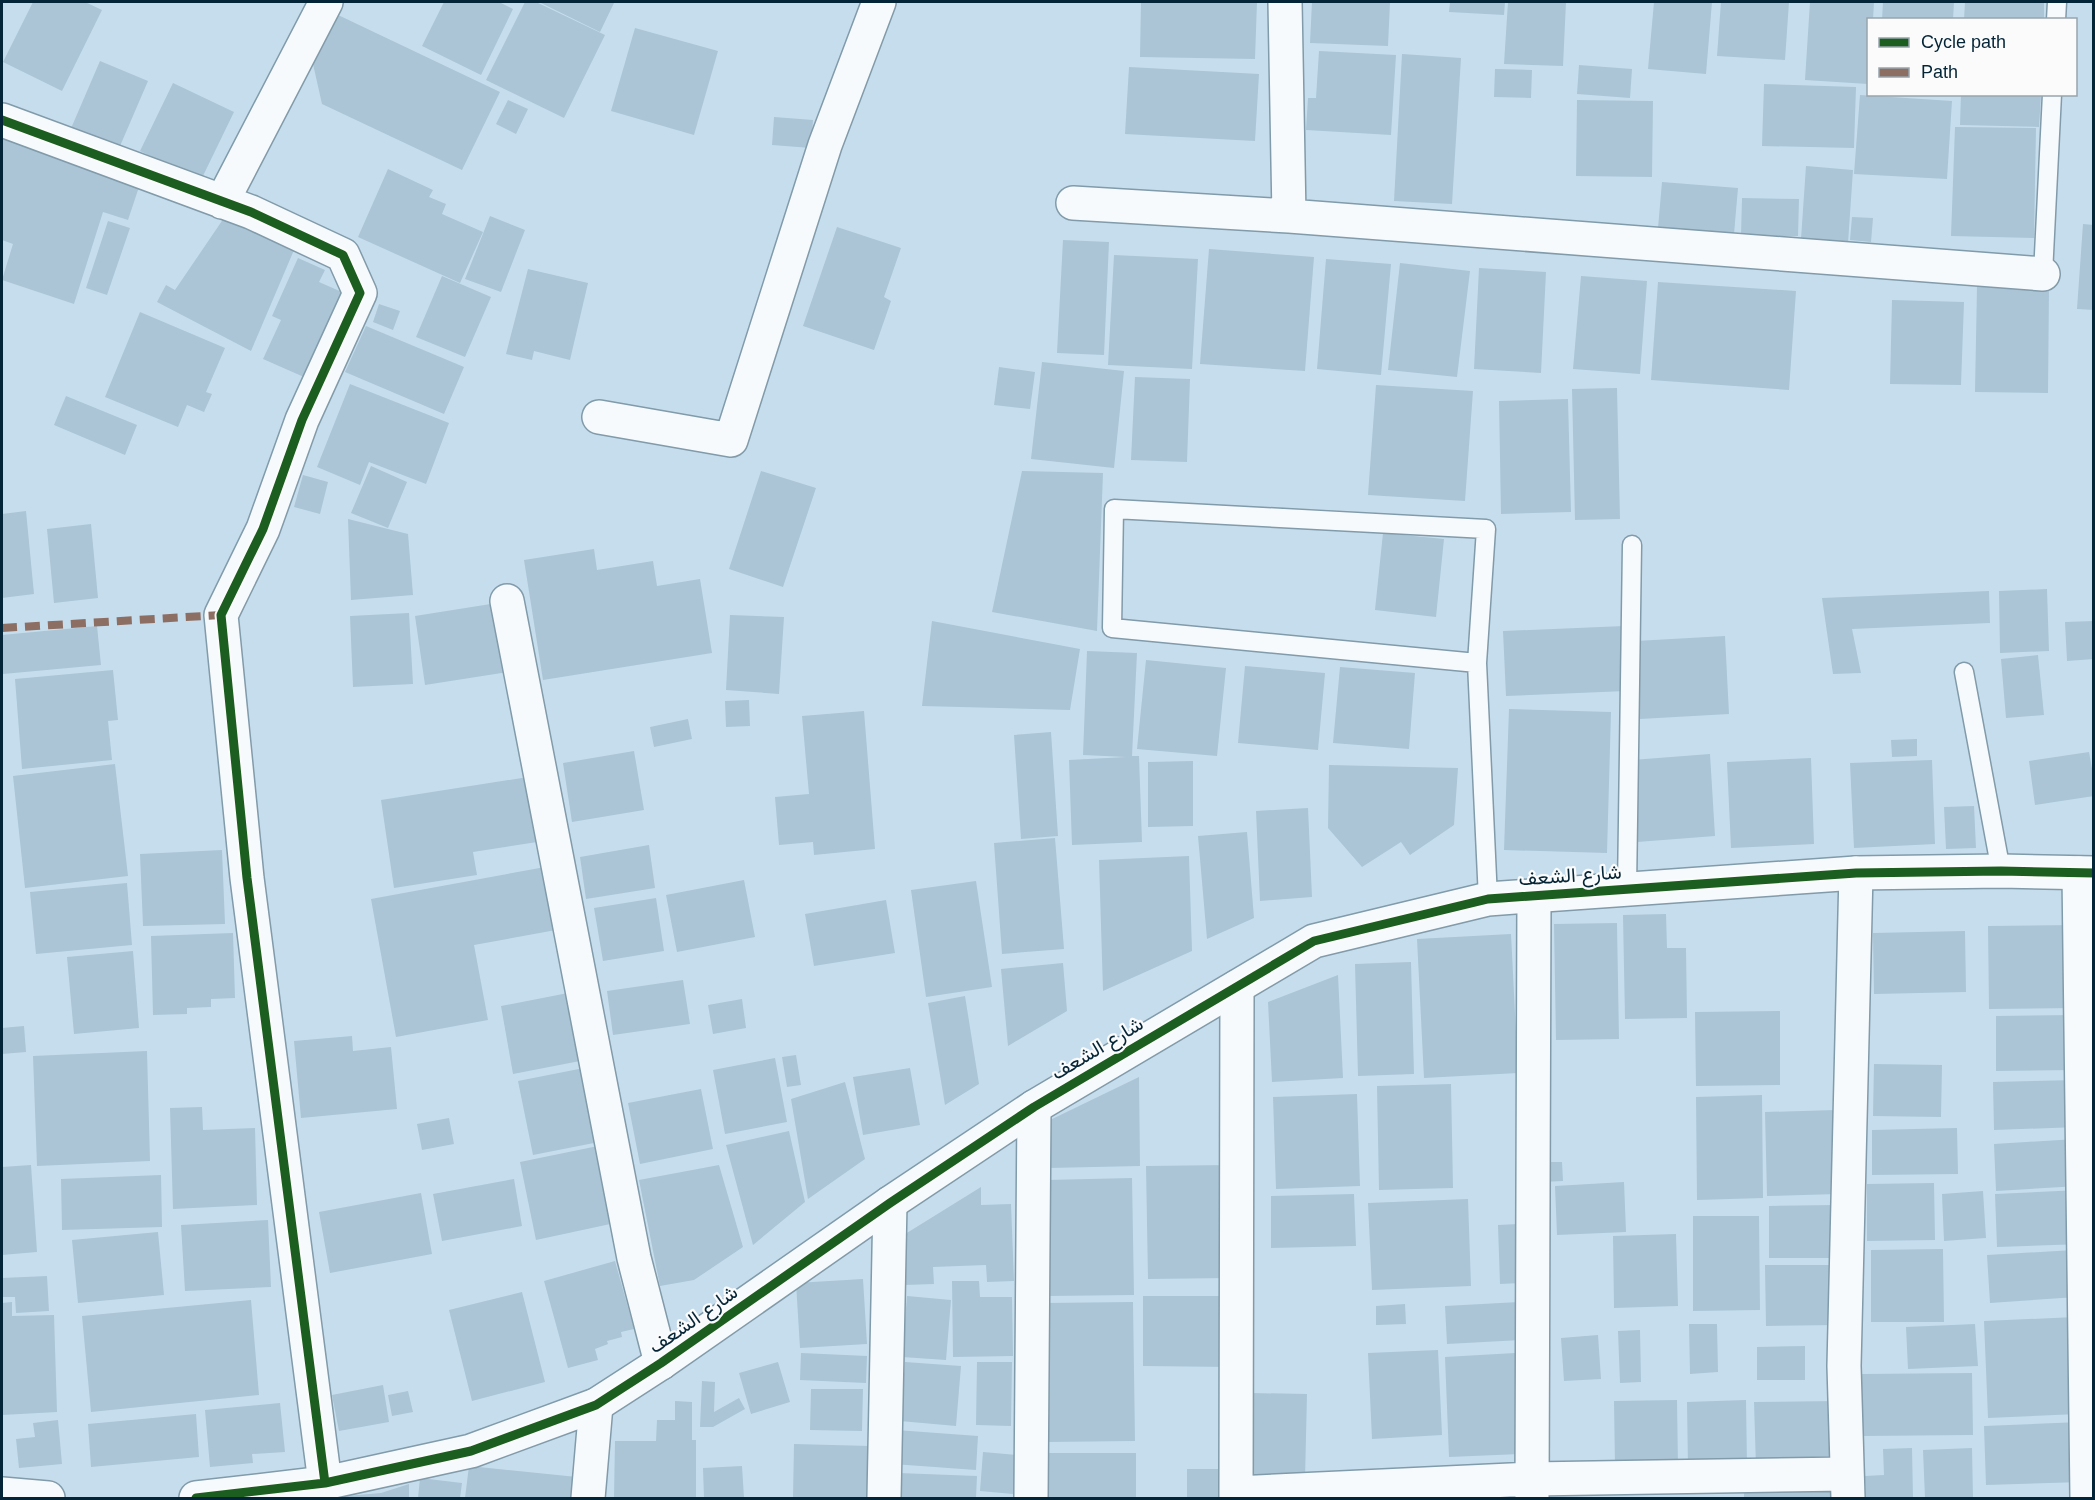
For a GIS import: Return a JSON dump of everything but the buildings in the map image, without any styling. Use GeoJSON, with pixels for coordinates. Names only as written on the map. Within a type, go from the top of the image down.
{"type":"FeatureCollection","features":[{"type":"Feature","properties":{"kind":"street"},"geometry":{"type":"LineString","coordinates":[[222,202],[326,2]]}},
{"type":"Feature","properties":{"kind":"street"},"geometry":{"type":"LineString","coordinates":[[599,417],[731,440],[825,145],[879,2]]}},
{"type":"Feature","properties":{"kind":"street"},"geometry":{"type":"LineString","coordinates":[[1286,2],[1289,216]]}},
{"type":"Feature","properties":{"kind":"street"},"geometry":{"type":"LineString","coordinates":[[2,120],[250,212],[343,255],[360,293],[302,420],[263,529],[220,615],[247,878],[325,1483]]}},
{"type":"Feature","properties":{"kind":"street"},"geometry":{"type":"LineString","coordinates":[[1073,203],[1289,216],[2043,273]]}},
{"type":"Feature","properties":{"kind":"street"},"geometry":{"type":"LineString","coordinates":[[507,601],[634,1258],[661,1363]]}},
{"type":"Feature","properties":{"kind":"street","name":"شارع الشعف"},"geometry":{"type":"LineString","coordinates":[[196,1498],[280,1494],[471,1451],[596,1405],[661,1363],[890,1203],[1034,1107],[1314,941],[1488,899],[1856,873],[2001,871],[2086,873]]}},
{"type":"Feature","properties":{"kind":"street"},"geometry":{"type":"LineString","coordinates":[[1237,987],[1236,1496],[1532,1489],[1847,1486],[1844,1366],[1856,873]]}},
{"type":"Feature","properties":{"kind":"street"},"geometry":{"type":"LineString","coordinates":[[2086,873],[2087,1498]]}},
{"type":"Feature","properties":{"kind":"street"},"geometry":{"type":"LineString","coordinates":[[1532,1489],[1534,896]]}},
{"type":"Feature","properties":{"kind":"street"},"geometry":{"type":"LineString","coordinates":[[1031,1498],[1034,1107]]}},
{"type":"Feature","properties":{"kind":"street"},"geometry":{"type":"LineString","coordinates":[[884,1498],[890,1203]]}},
{"type":"Feature","properties":{"kind":"street"},"geometry":{"type":"LineString","coordinates":[[588,1498],[596,1405]]}},
{"type":"Feature","properties":{"kind":"street"},"geometry":{"type":"LineString","coordinates":[[2,1494],[48,1498]]}},
{"type":"Feature","properties":{"kind":"lane"},"geometry":{"type":"LineString","coordinates":[[2056,18],[2057,2]]}},
{"type":"Feature","properties":{"kind":"lane"},"geometry":{"type":"LineString","coordinates":[[2043,273],[2052,96]]}},
{"type":"Feature","properties":{"kind":"lane"},"geometry":{"type":"LineString","coordinates":[[1477,663],[1112,628],[1114,509],[1486,530],[1477,663],[1488,899]]}},
{"type":"Feature","properties":{"kind":"lane"},"geometry":{"type":"LineString","coordinates":[[1627,889],[1632,545]]}},
{"type":"Feature","properties":{"kind":"lane"},"geometry":{"type":"LineString","coordinates":[[1964,672],[2001,871]]}},
{"type":"Feature","properties":{"kind":"marked path"},"geometry":{"type":"LineString","coordinates":[[2,628],[221,615]]}},
{"type":"Feature","properties":{"kind":"cycle path"},"geometry":{"type":"LineString","coordinates":[[2,120],[251,212],[343,255],[360,293],[302,420],[263,529],[221,615],[247,878],[325,1483]]}},
{"type":"Feature","properties":{"kind":"cycle path"},"geometry":{"type":"LineString","coordinates":[[196,1498],[325,1483],[471,1451],[596,1405],[661,1363],[890,1203],[1034,1107],[1314,941],[1488,899],[1856,873],[2001,871],[2094,873]]}}]}
